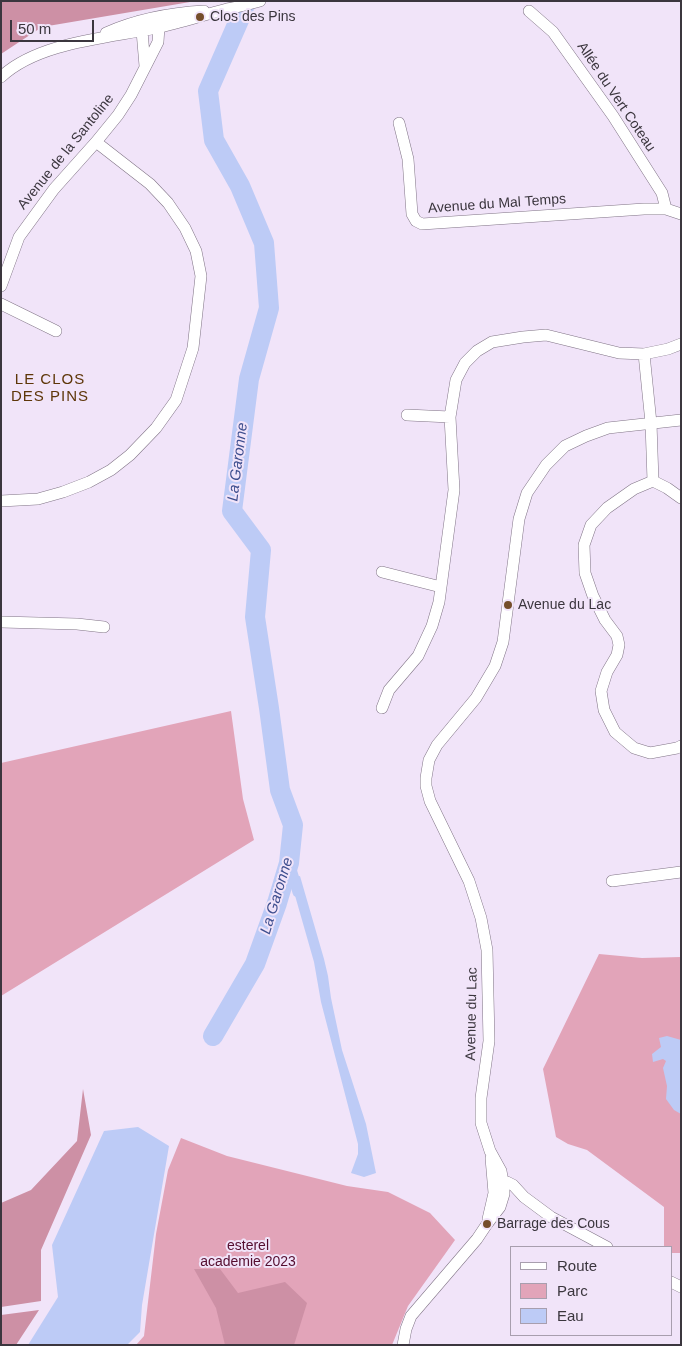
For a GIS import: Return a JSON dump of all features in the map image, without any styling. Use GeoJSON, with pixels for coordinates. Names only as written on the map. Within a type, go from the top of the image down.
{"type":"FeatureCollection","features":[{"type":"Feature","properties":{"kind":"street"},"geometry":{"type":"LineString","coordinates":[[1,77],[15,66],[36,56],[70,44],[95,38],[120,27],[150,24],[181,12],[226,10],[260,1]]}},
{"type":"Feature","properties":{"kind":"street","name":"Allée du Vert Coteau"},"geometry":{"type":"LineString","coordinates":[[529,11],[553,32],[613,116],[662,193],[666,209]]}},
{"type":"Feature","properties":{"kind":"street"},"geometry":{"type":"LineString","coordinates":[[145,66],[150,24]]}},
{"type":"Feature","properties":{"kind":"street","name":"Avenue de la Santoline"},"geometry":{"type":"LineString","coordinates":[[1,286],[19,237],[54,189],[96,142],[126,102],[158,42],[150,24]]}},
{"type":"Feature","properties":{"kind":"street","name":"Avenue du Mal Temps"},"geometry":{"type":"LineString","coordinates":[[399,123],[408,160],[412,214],[416,221],[422,224],[644,209],[666,209],[681,214]]}},
{"type":"Feature","properties":{"kind":"street"},"geometry":{"type":"LineString","coordinates":[[1,501],[38,499],[63,492],[89,482],[118,465],[156,428],[176,400],[193,348],[201,276],[196,251],[185,228],[168,203],[150,184],[96,142]]}},
{"type":"Feature","properties":{"kind":"street"},"geometry":{"type":"LineString","coordinates":[[1,304],[56,331]]}},
{"type":"Feature","properties":{"kind":"street"},"geometry":{"type":"LineString","coordinates":[[382,708],[389,690],[418,656],[432,626],[439,602],[454,490],[450,417],[456,380],[465,363],[477,351],[492,342],[523,337],[546,336],[565,339],[619,353],[644,354],[681,344]]}},
{"type":"Feature","properties":{"kind":"street"},"geometry":{"type":"LineString","coordinates":[[644,354],[651,423],[652,481]]}},
{"type":"Feature","properties":{"kind":"street"},"geometry":{"type":"LineString","coordinates":[[407,415],[450,417]]}},
{"type":"Feature","properties":{"kind":"street","name":"Avenue du Lac"},"geometry":{"type":"LineString","coordinates":[[406,1344],[406,1328],[411,1316],[477,1239],[500,1207],[499,1188],[481,1123],[480,1110],[489,1041],[487,959],[481,918],[466,872],[430,801],[426,786],[427,769],[432,752],[476,698],[495,666],[503,642],[519,519],[526,493],[546,466],[565,446],[608,428],[681,420]]}},
{"type":"Feature","properties":{"kind":"street"},"geometry":{"type":"LineString","coordinates":[[681,498],[667,488],[652,481],[634,489],[607,508],[591,525],[584,545],[585,573],[592,596],[605,620],[617,636],[619,644],[617,655],[607,672],[601,691],[604,710],[615,732],[634,748],[650,754],[681,746]]}},
{"type":"Feature","properties":{"kind":"street"},"geometry":{"type":"LineString","coordinates":[[382,572],[441,587]]}},
{"type":"Feature","properties":{"kind":"street"},"geometry":{"type":"LineString","coordinates":[[1,622],[104,626]]}},
{"type":"Feature","properties":{"kind":"street"},"geometry":{"type":"LineString","coordinates":[[612,881],[681,872]]}},
{"type":"Feature","properties":{"kind":"street"},"geometry":{"type":"LineString","coordinates":[[499,1188],[524,1198],[550,1217],[605,1246]]}},
{"type":"Feature","properties":{"kind":"street","name":"Avenue du Lac"},"geometry":{"type":"LineString","coordinates":[[487,1224],[499,1188]]}},
{"type":"Feature","properties":{"kind":"street"},"geometry":{"type":"LineString","coordinates":[[500,1207],[524,1198]]}},
{"type":"Feature","properties":{"kind":"green space"},"geometry":{"type":"Polygon","coordinates":[[[231,711],[243,799],[254,840],[1,996],[1,763],[231,711]]]}},
{"type":"Feature","properties":{"kind":"green space"},"geometry":{"type":"Polygon","coordinates":[[[599,954],[642,958],[681,957],[681,1253],[672,1253],[672,1246],[664,1246],[664,1207],[587,1150],[568,1144],[556,1137],[543,1069],[599,954]]]}},
{"type":"Feature","properties":{"kind":"green space","name":"esterel academie 2023"},"geometry":{"type":"Polygon","coordinates":[[[181,1138],[227,1156],[347,1186],[388,1192],[430,1213],[455,1240],[408,1306],[392,1345],[136,1345],[144,1336],[156,1234],[168,1170],[181,1138]]]}},
{"type":"Feature","properties":{"kind":"shaded area"},"geometry":{"type":"Polygon","coordinates":[[[1,1],[196,1],[42,27],[1,54],[1,1]]]}},
{"type":"Feature","properties":{"kind":"shaded area"},"geometry":{"type":"Polygon","coordinates":[[[83,1089],[91,1135],[41,1250],[41,1301],[1,1307],[1,1203],[31,1190],[77,1141],[83,1089]]]}},
{"type":"Feature","properties":{"kind":"shaded area"},"geometry":{"type":"Polygon","coordinates":[[[194,1269],[220,1269],[238,1293],[285,1282],[307,1303],[294,1345],[225,1345],[216,1308],[194,1269]]]}},
{"type":"Feature","properties":{"kind":"shaded area"},"geometry":{"type":"Polygon","coordinates":[[[39,1310],[16,1345],[1,1345],[1,1315],[39,1310]]]}},
{"type":"Feature","properties":{"kind":"water"},"geometry":{"type":"Polygon","coordinates":[[[300,876],[324,959],[342,1050],[366,1124],[376,1173],[364,1177],[351,1173],[358,1154],[358,1144],[321,1002],[314,962],[290,878],[300,876]]]}},
{"type":"Feature","properties":{"kind":"water"},"geometry":{"type":"Polygon","coordinates":[[[224,1001],[239,1009],[217,1037],[210,1034],[224,1001]]]}},
{"type":"Feature","properties":{"kind":"water"},"geometry":{"type":"Polygon","coordinates":[[[667,1036],[681,1040],[681,1114],[674,1110],[666,1099],[667,1086],[663,1068],[666,1061],[663,1059],[653,1062],[652,1054],[661,1047],[659,1038],[667,1036]]]}},
{"type":"Feature","properties":{"kind":"water"},"geometry":{"type":"Polygon","coordinates":[[[138,1127],[169,1146],[142,1305],[140,1332],[127,1345],[28,1345],[58,1297],[52,1245],[104,1131],[138,1127]]]}},
{"type":"Feature","properties":{"kind":"waterway","name":"La Garonne"},"geometry":{"type":"LineString","coordinates":[[213,1036],[255,964],[289,863],[293,825],[280,790],[255,617],[261,550],[232,511],[249,379],[269,308],[264,243],[240,186],[214,140],[208,91],[246,1]]}},
{"type":"Feature","properties":{"kind":"waterway"},"geometry":{"type":"LineString","coordinates":[[289,863],[298,892]]}},
{"type":"Feature","properties":{"kind":"place","name":"Clos des Pins"},"geometry":{"type":"Point","coordinates":[200,17]}},
{"type":"Feature","properties":{"kind":"place","name":"Avenue du Lac"},"geometry":{"type":"Point","coordinates":[508,605]}},
{"type":"Feature","properties":{"kind":"place","name":"Barrage des Cous"},"geometry":{"type":"Point","coordinates":[487,1224]}},
{"type":"Feature","properties":{"kind":"district","name":"LE CLOS DES PINS"},"geometry":{"type":"Point","coordinates":[50,388]}}]}
